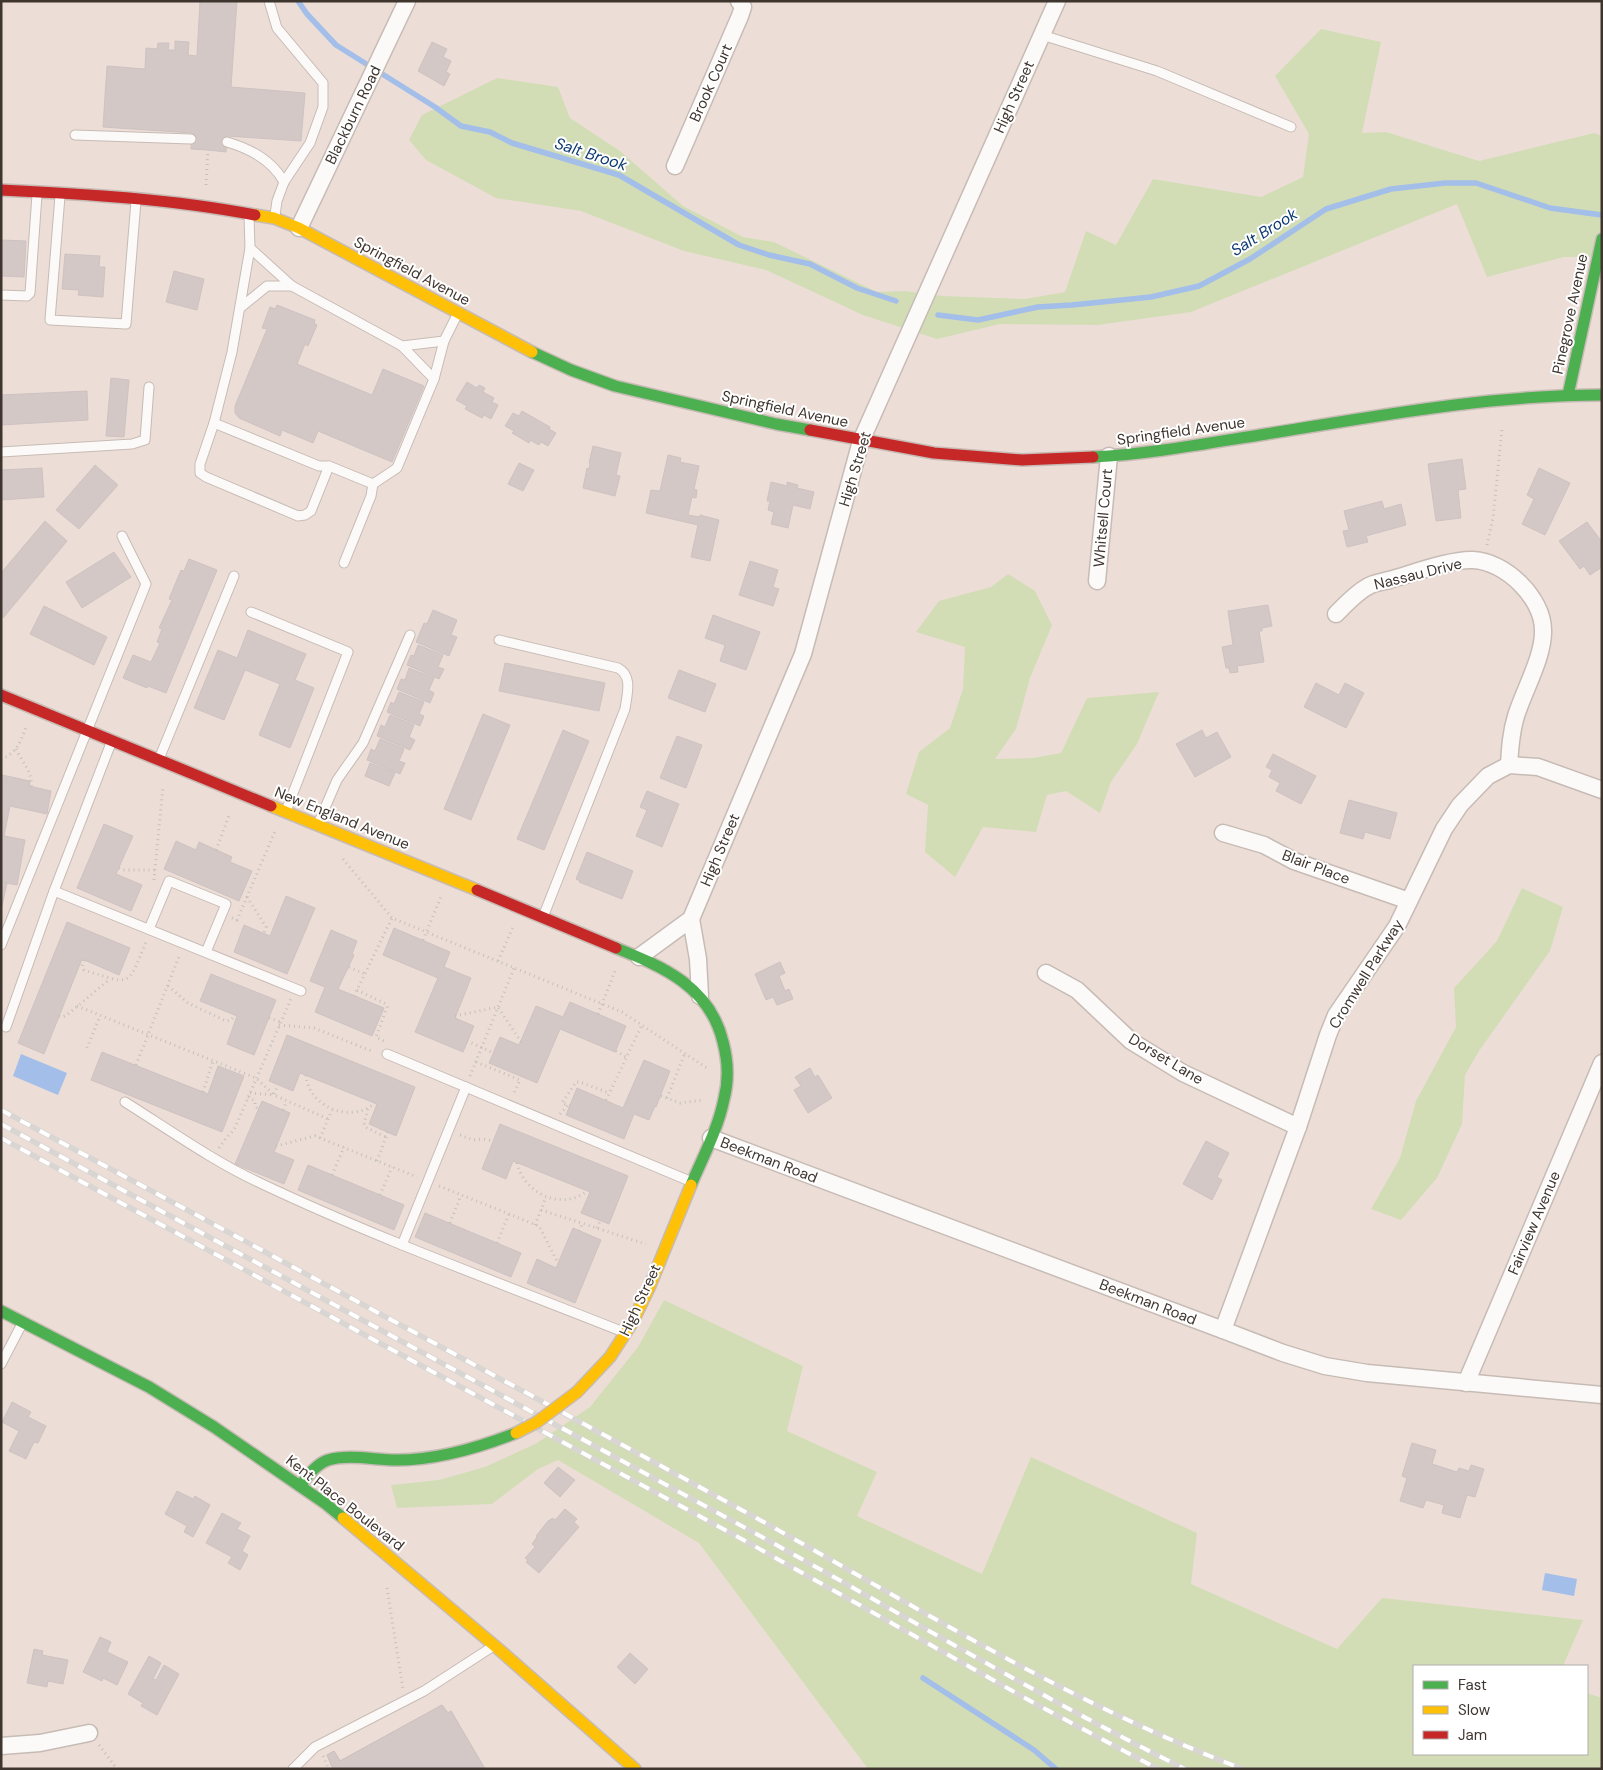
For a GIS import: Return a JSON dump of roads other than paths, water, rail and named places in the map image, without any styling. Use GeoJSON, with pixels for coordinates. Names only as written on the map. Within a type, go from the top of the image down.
{"type":"FeatureCollection","features":[{"type":"Feature","properties":{"kind":"street","name":"Blackburn Road"},"geometry":{"type":"LineString","coordinates":[[299,228],[407,1]]}},
{"type":"Feature","properties":{"kind":"street","name":"Brook Court"},"geometry":{"type":"LineString","coordinates":[[675,166],[740,16],[742,7],[738,1]]}},
{"type":"Feature","properties":{"kind":"street","name":"High Street"},"geometry":{"type":"LineString","coordinates":[[700,996],[698,959],[691,919],[803,654],[861,441],[1057,1]]}},
{"type":"Feature","properties":{"kind":"street","name":"Springfield Avenue"},"geometry":{"type":"LineString","coordinates":[[1,190],[60,192],[204,205],[274,218],[299,228],[532,352],[571,370],[616,386],[776,424],[934,453],[1022,460],[1109,456],[1218,442],[1431,407],[1568,395],[1602,395]]}},
{"type":"Feature","properties":{"kind":"street","name":"Pinegrove Avenue"},"geometry":{"type":"LineString","coordinates":[[1568,395],[1601,244]]}},
{"type":"Feature","properties":{"kind":"street","name":"Whitsell Court"},"geometry":{"type":"LineString","coordinates":[[1097,581],[1109,456]]}},
{"type":"Feature","properties":{"kind":"street","name":"Nassau Drive"},"geometry":{"type":"LineString","coordinates":[[1336,614],[1368,586],[1457,562],[1474,560],[1484,563],[1506,572],[1520,583],[1531,596],[1539,611],[1544,628],[1543,643],[1516,717],[1511,739],[1509,764]]}},
{"type":"Feature","properties":{"kind":"street","name":"New England Avenue"},"geometry":{"type":"LineString","coordinates":[[1,695],[449,878],[669,971]]}},
{"type":"Feature","properties":{"kind":"street"},"geometry":{"type":"LineString","coordinates":[[1509,764],[1538,767],[1602,790]]}},
{"type":"Feature","properties":{"kind":"street","name":"Cromwell Parkway"},"geometry":{"type":"LineString","coordinates":[[1223,1330],[1298,1127],[1336,1015],[1397,926],[1444,829],[1460,805],[1488,776],[1509,764]]}},
{"type":"Feature","properties":{"kind":"street","name":"Blair Place"},"geometry":{"type":"LineString","coordinates":[[1223,833],[1264,845],[1309,866],[1409,901]]}},
{"type":"Feature","properties":{"kind":"street"},"geometry":{"type":"LineString","coordinates":[[639,957],[691,919]]}},
{"type":"Feature","properties":{"kind":"street","name":"High Street"},"geometry":{"type":"LineString","coordinates":[[300,1486],[317,1466],[328,1460],[430,1458],[480,1447],[516,1433],[537,1422],[577,1392],[601,1368],[626,1333],[642,1301],[711,1138],[727,1081],[726,1055],[721,1033],[712,1014],[700,996],[685,981],[669,971]]}},
{"type":"Feature","properties":{"kind":"street","name":"Dorset Lane"},"geometry":{"type":"LineString","coordinates":[[1046,973],[1076,990],[1131,1041],[1183,1072],[1298,1127]]}},
{"type":"Feature","properties":{"kind":"street","name":"Fairview Avenue"},"geometry":{"type":"LineString","coordinates":[[1466,1383],[1602,1063]]}},
{"type":"Feature","properties":{"kind":"street","name":"Beekman Road"},"geometry":{"type":"LineString","coordinates":[[711,1138],[1284,1353],[1325,1366],[1367,1373],[1602,1395]]}},
{"type":"Feature","properties":{"kind":"street","name":"Kent Place Boulevard"},"geometry":{"type":"LineString","coordinates":[[1,1311],[149,1387],[214,1427],[300,1486],[360,1532],[635,1769]]}},
{"type":"Feature","properties":{"kind":"street"},"geometry":{"type":"LineString","coordinates":[[1,1746],[40,1743],[89,1733]]}},
{"type":"Feature","properties":{"kind":"lane"},"geometry":{"type":"LineString","coordinates":[[269,1],[276,28],[323,83],[323,106],[310,143],[284,182],[277,201],[274,218]]}},
{"type":"Feature","properties":{"kind":"lane"},"geometry":{"type":"LineString","coordinates":[[1042,35],[1157,71],[1291,126]]}},
{"type":"Feature","properties":{"kind":"lane"},"geometry":{"type":"LineString","coordinates":[[74,135],[191,139]]}},
{"type":"Feature","properties":{"kind":"lane"},"geometry":{"type":"LineString","coordinates":[[227,142],[262,157],[277,169],[284,182]]}},
{"type":"Feature","properties":{"kind":"lane"},"geometry":{"type":"LineString","coordinates":[[1,295],[28,296],[30,293],[38,192]]}},
{"type":"Feature","properties":{"kind":"lane"},"geometry":{"type":"LineString","coordinates":[[60,192],[50,320],[126,324],[137,199]]}},
{"type":"Feature","properties":{"kind":"lane"},"geometry":{"type":"LineString","coordinates":[[249,213],[250,248],[232,352],[214,423],[200,464],[200,473],[298,516],[305,515],[311,511],[330,466]]}},
{"type":"Feature","properties":{"kind":"lane"},"geometry":{"type":"LineString","coordinates":[[250,248],[292,286],[402,346],[434,379]]}},
{"type":"Feature","properties":{"kind":"lane"},"geometry":{"type":"LineString","coordinates":[[240,308],[267,286],[292,286]]}},
{"type":"Feature","properties":{"kind":"lane"},"geometry":{"type":"LineString","coordinates":[[344,563],[371,496],[373,484],[397,468],[434,379],[444,341],[459,312]]}},
{"type":"Feature","properties":{"kind":"lane"},"geometry":{"type":"LineString","coordinates":[[402,346],[444,341]]}},
{"type":"Feature","properties":{"kind":"lane"},"geometry":{"type":"LineString","coordinates":[[1,452],[132,444],[145,440],[149,387]]}},
{"type":"Feature","properties":{"kind":"lane"},"geometry":{"type":"LineString","coordinates":[[214,423],[319,466],[330,466],[373,484]]}},
{"type":"Feature","properties":{"kind":"lane"},"geometry":{"type":"LineString","coordinates":[[1,945],[89,730],[146,584],[122,536]]}},
{"type":"Feature","properties":{"kind":"lane"},"geometry":{"type":"LineString","coordinates":[[159,759],[234,576]]}},
{"type":"Feature","properties":{"kind":"lane"},"geometry":{"type":"LineString","coordinates":[[251,612],[348,652],[286,811]]}},
{"type":"Feature","properties":{"kind":"lane"},"geometry":{"type":"LineString","coordinates":[[318,824],[337,780],[362,743],[410,635]]}},
{"type":"Feature","properties":{"kind":"lane"},"geometry":{"type":"LineString","coordinates":[[499,640],[618,668],[625,671],[628,678],[625,709],[542,917]]}},
{"type":"Feature","properties":{"kind":"lane"},"geometry":{"type":"LineString","coordinates":[[6,1027],[54,891],[112,740]]}},
{"type":"Feature","properties":{"kind":"lane"},"geometry":{"type":"LineString","coordinates":[[149,929],[169,881],[226,904],[206,952]]}},
{"type":"Feature","properties":{"kind":"lane"},"geometry":{"type":"LineString","coordinates":[[54,891],[298,990]]}},
{"type":"Feature","properties":{"kind":"lane"},"geometry":{"type":"LineString","coordinates":[[387,1054],[693,1182]]}},
{"type":"Feature","properties":{"kind":"lane"},"geometry":{"type":"LineString","coordinates":[[402,1245],[466,1087]]}},
{"type":"Feature","properties":{"kind":"lane"},"geometry":{"type":"LineString","coordinates":[[125,1102],[258,1182],[402,1245],[626,1333]]}},
{"type":"Feature","properties":{"kind":"lane"},"geometry":{"type":"LineString","coordinates":[[1,1364],[23,1322]]}},
{"type":"Feature","properties":{"kind":"lane"},"geometry":{"type":"LineString","coordinates":[[293,1769],[315,1747],[405,1702],[494,1646]]}},
{"type":"Feature","properties":{"kind":"water"},"geometry":{"type":"Polygon","coordinates":[[[21,1054],[67,1073],[58,1095],[13,1076],[21,1054]]]}},
{"type":"Feature","properties":{"kind":"water"},"geometry":{"type":"Polygon","coordinates":[[[1545,1573],[1577,1579],[1574,1596],[1542,1590],[1545,1573]]]}},
{"type":"Feature","properties":{"kind":"waterway","name":"Salt Brook"},"geometry":{"type":"LineString","coordinates":[[298,1],[307,14],[336,45],[435,107],[461,126],[490,132],[512,143],[619,175],[739,245],[769,255],[810,264],[857,288],[896,301]]}},
{"type":"Feature","properties":{"kind":"waterway","name":"Salt Brook"},"geometry":{"type":"LineString","coordinates":[[938,315],[978,320],[1038,307],[1151,297],[1199,286],[1250,259],[1326,209],[1391,189],[1445,183],[1476,183],[1550,208],[1602,215]]}},
{"type":"Feature","properties":{"kind":"waterway"},"geometry":{"type":"LineString","coordinates":[[923,1678],[1034,1750],[1056,1769]]}},
{"type":"Feature","properties":{"kind":"railway"},"geometry":{"type":"LineString","coordinates":[[1,1110],[665,1468],[997,1654],[1180,1744],[1243,1769]]}},
{"type":"Feature","properties":{"kind":"railway"},"geometry":{"type":"LineString","coordinates":[[1,1124],[751,1531],[1075,1712],[1185,1769]]}},
{"type":"Feature","properties":{"kind":"railway"},"geometry":{"type":"LineString","coordinates":[[1,1138],[749,1543],[1034,1703],[1158,1769]]}}]}
